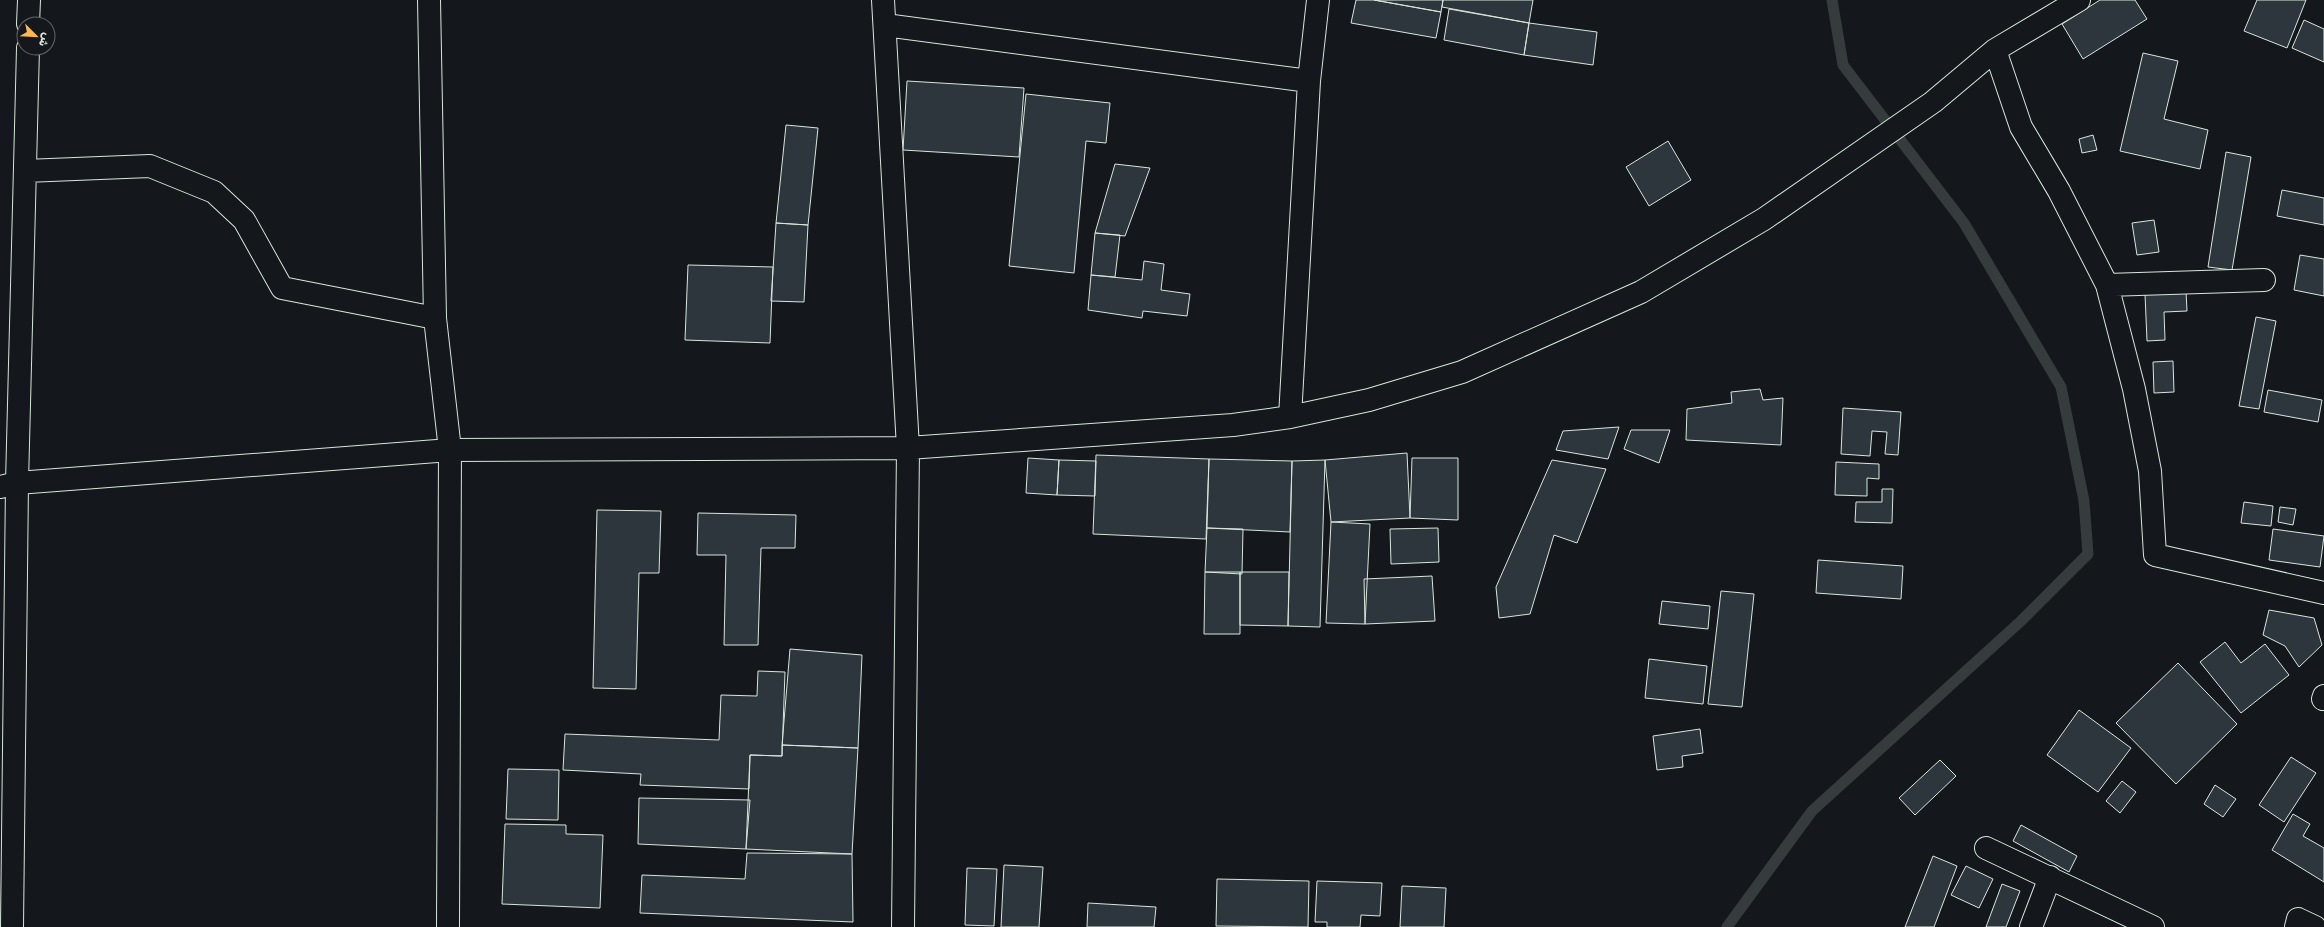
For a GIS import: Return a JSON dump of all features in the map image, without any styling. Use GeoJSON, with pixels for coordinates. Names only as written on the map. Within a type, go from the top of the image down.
{"type":"FeatureCollection","features":[{"type":"Feature","properties":{"kind":"street"},"geometry":{"type":"LineString","coordinates":[[28,16],[29,0]]}},
{"type":"Feature","properties":{"kind":"street"},"geometry":{"type":"LineString","coordinates":[[429,0],[435,318],[450,450],[448,927]]}},
{"type":"Feature","properties":{"kind":"street"},"geometry":{"type":"LineString","coordinates":[[883,0],[908,448],[903,927]]}},
{"type":"Feature","properties":{"kind":"street"},"geometry":{"type":"LineString","coordinates":[[1290,417],[1309,81],[1318,0]]}},
{"type":"Feature","properties":{"kind":"street"},"geometry":{"type":"LineString","coordinates":[[8,485],[450,450],[908,448],[1233,425],[1290,417],[1369,400],[1462,372],[1641,292],[1764,219],[1850,161],[1933,102],[1995,50],[2080,0]]}},
{"type":"Feature","properties":{"kind":"street"},"geometry":{"type":"LineString","coordinates":[[885,25],[1309,81]]}},
{"type":"Feature","properties":{"kind":"street"},"geometry":{"type":"LineString","coordinates":[[1995,50],[2021,127],[2059,191],[2107,285],[2134,389],[2150,471],[2155,555],[2324,593]]}},
{"type":"Feature","properties":{"kind":"street"},"geometry":{"type":"LineString","coordinates":[[12,927],[6,872],[8,485],[25,171],[28,56]]}},
{"type":"Feature","properties":{"kind":"street"},"geometry":{"type":"LineString","coordinates":[[25,171],[150,166],[214,192],[244,220],[282,288],[435,318]]}},
{"type":"Feature","properties":{"kind":"street"},"geometry":{"type":"LineString","coordinates":[[2107,285],[2264,280]]}},
{"type":"Feature","properties":{"kind":"street"},"geometry":{"type":"LineString","coordinates":[[1986,848],[2153,927]]}},
{"type":"Feature","properties":{"kind":"street"},"geometry":{"type":"LineString","coordinates":[[2031,927],[2050,877]]}},
{"type":"Feature","properties":{"kind":"street"},"geometry":{"type":"LineString","coordinates":[[2296,927],[2298,919],[2315,927]]}},
{"type":"Feature","properties":{"kind":"building"},"geometry":{"type":"Polygon","coordinates":[[[1356,0],[1374,0],[1441,12],[1436,38],[1351,23],[1356,0]]]}},
{"type":"Feature","properties":{"kind":"building"},"geometry":{"type":"Polygon","coordinates":[[[1374,0],[1443,0],[1441,12],[1374,0]]]}},
{"type":"Feature","properties":{"kind":"building"},"geometry":{"type":"Polygon","coordinates":[[[1443,0],[1533,0],[1529,23],[1442,7],[1443,0]]]}},
{"type":"Feature","properties":{"kind":"building"},"geometry":{"type":"Polygon","coordinates":[[[2100,0],[2135,0],[2147,19],[2083,59],[2062,24],[2100,0]]]}},
{"type":"Feature","properties":{"kind":"building"},"geometry":{"type":"Polygon","coordinates":[[[2257,0],[2306,0],[2287,48],[2244,31],[2257,0]]]}},
{"type":"Feature","properties":{"kind":"building"},"geometry":{"type":"Polygon","coordinates":[[[1449,9],[1529,23],[1524,55],[1444,40],[1449,9]]]}},
{"type":"Feature","properties":{"kind":"building"},"geometry":{"type":"Polygon","coordinates":[[[2304,20],[2324,29],[2324,62],[2292,48],[2304,20]]]}},
{"type":"Feature","properties":{"kind":"building"},"geometry":{"type":"Polygon","coordinates":[[[1529,23],[1597,32],[1593,65],[1524,55],[1529,23]]]}},
{"type":"Feature","properties":{"kind":"building"},"geometry":{"type":"Polygon","coordinates":[[[2143,53],[2178,61],[2164,119],[2208,130],[2200,169],[2120,151],[2143,53]]]}},
{"type":"Feature","properties":{"kind":"building"},"geometry":{"type":"Polygon","coordinates":[[[907,81],[1024,88],[1019,157],[903,150],[907,81]]]}},
{"type":"Feature","properties":{"kind":"building"},"geometry":{"type":"Polygon","coordinates":[[[1026,94],[1110,103],[1106,143],[1086,141],[1074,273],[1009,266],[1026,94]]]}},
{"type":"Feature","properties":{"kind":"building"},"geometry":{"type":"Polygon","coordinates":[[[786,125],[818,128],[808,225],[776,223],[786,125]]]}},
{"type":"Feature","properties":{"kind":"building"},"geometry":{"type":"Polygon","coordinates":[[[2093,135],[2097,150],[2082,153],[2079,139],[2093,135]]]}},
{"type":"Feature","properties":{"kind":"building"},"geometry":{"type":"Polygon","coordinates":[[[1668,141],[1691,180],[1649,206],[1626,167],[1668,141]]]}},
{"type":"Feature","properties":{"kind":"building"},"geometry":{"type":"Polygon","coordinates":[[[2226,152],[2251,157],[2232,270],[2208,267],[2226,152]]]}},
{"type":"Feature","properties":{"kind":"building"},"geometry":{"type":"Polygon","coordinates":[[[1115,164],[1150,168],[1125,236],[1095,233],[1115,164]]]}},
{"type":"Feature","properties":{"kind":"building"},"geometry":{"type":"Polygon","coordinates":[[[2282,190],[2324,198],[2324,225],[2277,216],[2282,190]]]}},
{"type":"Feature","properties":{"kind":"building"},"geometry":{"type":"Polygon","coordinates":[[[2154,220],[2159,252],[2137,255],[2132,223],[2154,220]]]}},
{"type":"Feature","properties":{"kind":"building"},"geometry":{"type":"Polygon","coordinates":[[[776,223],[808,225],[804,302],[771,301],[776,223]]]}},
{"type":"Feature","properties":{"kind":"building"},"geometry":{"type":"Polygon","coordinates":[[[1095,233],[1120,235],[1115,277],[1091,275],[1095,233]]]}},
{"type":"Feature","properties":{"kind":"building"},"geometry":{"type":"Polygon","coordinates":[[[2300,255],[2324,259],[2324,296],[2294,290],[2300,255]]]}},
{"type":"Feature","properties":{"kind":"building"},"geometry":{"type":"Polygon","coordinates":[[[1144,261],[1164,264],[1161,290],[1190,294],[1187,316],[1143,311],[1142,318],[1088,310],[1091,275],[1142,280],[1144,261]]]}},
{"type":"Feature","properties":{"kind":"building"},"geometry":{"type":"Polygon","coordinates":[[[688,265],[773,267],[770,343],[685,340],[688,265]]]}},
{"type":"Feature","properties":{"kind":"building"},"geometry":{"type":"Polygon","coordinates":[[[2186,291],[2187,311],[2164,312],[2165,340],[2147,341],[2145,294],[2186,291]]]}},
{"type":"Feature","properties":{"kind":"building"},"geometry":{"type":"Polygon","coordinates":[[[2256,317],[2276,321],[2259,409],[2239,406],[2256,317]]]}},
{"type":"Feature","properties":{"kind":"building"},"geometry":{"type":"Polygon","coordinates":[[[2173,361],[2174,392],[2154,393],[2153,362],[2173,361]]]}},
{"type":"Feature","properties":{"kind":"building"},"geometry":{"type":"Polygon","coordinates":[[[1760,389],[1763,400],[1783,398],[1781,445],[1686,440],[1687,409],[1732,403],[1731,392],[1760,389]]]}},
{"type":"Feature","properties":{"kind":"building"},"geometry":{"type":"Polygon","coordinates":[[[2268,390],[2322,400],[2318,422],[2264,412],[2268,390]]]}},
{"type":"Feature","properties":{"kind":"building"},"geometry":{"type":"Polygon","coordinates":[[[1843,408],[1901,412],[1898,455],[1885,454],[1887,432],[1872,431],[1870,456],[1841,454],[1843,408]]]}},
{"type":"Feature","properties":{"kind":"building"},"geometry":{"type":"Polygon","coordinates":[[[1619,427],[1608,459],[1556,450],[1563,431],[1619,427]]]}},
{"type":"Feature","properties":{"kind":"building"},"geometry":{"type":"Polygon","coordinates":[[[1631,430],[1670,430],[1659,463],[1624,449],[1631,430]]]}},
{"type":"Feature","properties":{"kind":"building"},"geometry":{"type":"Polygon","coordinates":[[[1407,453],[1410,518],[1331,522],[1325,460],[1407,453]]]}},
{"type":"Feature","properties":{"kind":"building"},"geometry":{"type":"Polygon","coordinates":[[[1096,455],[1209,459],[1206,539],[1093,534],[1096,455]]]}},
{"type":"Feature","properties":{"kind":"building"},"geometry":{"type":"Polygon","coordinates":[[[1028,458],[1059,460],[1057,495],[1026,493],[1028,458]]]}},
{"type":"Feature","properties":{"kind":"building"},"geometry":{"type":"Polygon","coordinates":[[[1412,458],[1458,458],[1458,520],[1410,518],[1412,458]]]}},
{"type":"Feature","properties":{"kind":"building"},"geometry":{"type":"Polygon","coordinates":[[[1209,459],[1292,461],[1290,532],[1207,528],[1209,459]]]}},
{"type":"Feature","properties":{"kind":"building"},"geometry":{"type":"Polygon","coordinates":[[[1059,460],[1096,461],[1095,496],[1057,495],[1059,460]]]}},
{"type":"Feature","properties":{"kind":"building"},"geometry":{"type":"Polygon","coordinates":[[[1325,460],[1320,627],[1288,626],[1292,461],[1325,460]]]}},
{"type":"Feature","properties":{"kind":"building"},"geometry":{"type":"Polygon","coordinates":[[[1552,460],[1606,469],[1577,543],[1554,535],[1530,614],[1499,618],[1496,587],[1552,460]]]}},
{"type":"Feature","properties":{"kind":"building"},"geometry":{"type":"Polygon","coordinates":[[[1836,462],[1879,464],[1879,479],[1867,478],[1867,496],[1835,495],[1836,462]]]}},
{"type":"Feature","properties":{"kind":"building"},"geometry":{"type":"Polygon","coordinates":[[[1882,489],[1893,489],[1892,523],[1855,522],[1856,502],[1882,502],[1882,489]]]}},
{"type":"Feature","properties":{"kind":"building"},"geometry":{"type":"Polygon","coordinates":[[[2244,502],[2273,506],[2271,526],[2241,523],[2244,502]]]}},
{"type":"Feature","properties":{"kind":"building"},"geometry":{"type":"Polygon","coordinates":[[[2280,507],[2296,509],[2293,525],[2278,522],[2280,507]]]}},
{"type":"Feature","properties":{"kind":"building"},"geometry":{"type":"Polygon","coordinates":[[[597,510],[661,511],[659,573],[639,573],[636,689],[593,688],[597,510]]]}},
{"type":"Feature","properties":{"kind":"building"},"geometry":{"type":"Polygon","coordinates":[[[698,513],[796,515],[795,548],[761,548],[758,645],[724,645],[726,555],[697,555],[698,513]]]}},
{"type":"Feature","properties":{"kind":"building"},"geometry":{"type":"Polygon","coordinates":[[[1331,522],[1370,524],[1365,624],[1326,623],[1331,522]]]}},
{"type":"Feature","properties":{"kind":"building"},"geometry":{"type":"Polygon","coordinates":[[[1207,528],[1243,529],[1242,574],[1205,572],[1207,528]]]}},
{"type":"Feature","properties":{"kind":"building"},"geometry":{"type":"Polygon","coordinates":[[[1438,528],[1439,562],[1391,564],[1390,529],[1438,528]]]}},
{"type":"Feature","properties":{"kind":"building"},"geometry":{"type":"Polygon","coordinates":[[[2273,529],[2324,536],[2320,567],[2269,560],[2273,529]]]}},
{"type":"Feature","properties":{"kind":"building"},"geometry":{"type":"Polygon","coordinates":[[[1818,560],[1903,566],[1901,599],[1816,593],[1818,560]]]}},
{"type":"Feature","properties":{"kind":"building"},"geometry":{"type":"Polygon","coordinates":[[[1205,572],[1240,572],[1240,634],[1204,634],[1205,572]]]}},
{"type":"Feature","properties":{"kind":"building"},"geometry":{"type":"Polygon","coordinates":[[[1240,572],[1289,572],[1288,626],[1240,625],[1240,572]]]}},
{"type":"Feature","properties":{"kind":"building"},"geometry":{"type":"Polygon","coordinates":[[[1432,576],[1435,621],[1365,624],[1364,579],[1432,576]]]}},
{"type":"Feature","properties":{"kind":"building"},"geometry":{"type":"Polygon","coordinates":[[[1721,591],[1754,594],[1742,707],[1708,704],[1721,591]]]}},
{"type":"Feature","properties":{"kind":"building"},"geometry":{"type":"Polygon","coordinates":[[[1662,601],[1710,606],[1708,629],[1659,624],[1662,601]]]}},
{"type":"Feature","properties":{"kind":"building"},"geometry":{"type":"Polygon","coordinates":[[[2269,610],[2314,618],[2322,645],[2299,667],[2285,646],[2263,635],[2269,610]]]}},
{"type":"Feature","properties":{"kind":"building"},"geometry":{"type":"Polygon","coordinates":[[[2225,642],[2241,663],[2265,644],[2289,675],[2241,713],[2200,662],[2225,642]]]}},
{"type":"Feature","properties":{"kind":"building"},"geometry":{"type":"Polygon","coordinates":[[[790,649],[862,655],[858,748],[782,745],[790,649]]]}},
{"type":"Feature","properties":{"kind":"building"},"geometry":{"type":"Polygon","coordinates":[[[1649,659],[1707,666],[1703,704],[1645,698],[1649,659]]]}},
{"type":"Feature","properties":{"kind":"building"},"geometry":{"type":"Polygon","coordinates":[[[2178,663],[2237,724],[2176,784],[2116,723],[2178,663]]]}},
{"type":"Feature","properties":{"kind":"building"},"geometry":{"type":"Polygon","coordinates":[[[758,671],[785,672],[782,756],[750,755],[749,789],[640,785],[641,774],[563,770],[565,734],[719,740],[721,695],[757,696],[758,671]]]}},
{"type":"Feature","properties":{"kind":"building"},"geometry":{"type":"Polygon","coordinates":[[[2079,710],[2131,748],[2098,792],[2047,755],[2079,710]]]}},
{"type":"Feature","properties":{"kind":"building"},"geometry":{"type":"Polygon","coordinates":[[[1700,729],[1703,753],[1682,756],[1683,767],[1657,770],[1653,736],[1700,729]]]}},
{"type":"Feature","properties":{"kind":"building"},"geometry":{"type":"Polygon","coordinates":[[[782,745],[858,748],[852,854],[746,849],[750,755],[782,756],[782,745]]]}},
{"type":"Feature","properties":{"kind":"building"},"geometry":{"type":"Polygon","coordinates":[[[2291,757],[2316,773],[2284,822],[2259,805],[2291,757]]]}},
{"type":"Feature","properties":{"kind":"building"},"geometry":{"type":"Polygon","coordinates":[[[1940,760],[1956,776],[1915,815],[1899,798],[1940,760]]]}},
{"type":"Feature","properties":{"kind":"building"},"geometry":{"type":"Polygon","coordinates":[[[508,769],[559,770],[558,820],[506,819],[508,769]]]}},
{"type":"Feature","properties":{"kind":"building"},"geometry":{"type":"Polygon","coordinates":[[[2122,781],[2136,792],[2120,813],[2106,801],[2122,781]]]}},
{"type":"Feature","properties":{"kind":"building"},"geometry":{"type":"Polygon","coordinates":[[[2215,785],[2236,799],[2223,817],[2204,804],[2215,785]]]}},
{"type":"Feature","properties":{"kind":"building"},"geometry":{"type":"Polygon","coordinates":[[[639,798],[750,800],[746,849],[638,844],[639,798]]]}},
{"type":"Feature","properties":{"kind":"building"},"geometry":{"type":"Polygon","coordinates":[[[2293,814],[2310,824],[2303,836],[2324,848],[2324,882],[2272,850],[2293,814]]]}},
{"type":"Feature","properties":{"kind":"building"},"geometry":{"type":"Polygon","coordinates":[[[505,824],[566,825],[566,834],[603,835],[600,908],[502,904],[505,824]]]}},
{"type":"Feature","properties":{"kind":"building"},"geometry":{"type":"Polygon","coordinates":[[[2021,825],[2077,856],[2069,872],[2013,841],[2021,825]]]}},
{"type":"Feature","properties":{"kind":"building"},"geometry":{"type":"Polygon","coordinates":[[[747,853],[852,854],[853,922],[640,913],[642,875],[745,879],[747,853]]]}},
{"type":"Feature","properties":{"kind":"building"},"geometry":{"type":"Polygon","coordinates":[[[1933,856],[1957,866],[1934,927],[1905,927],[1933,856]]]}},
{"type":"Feature","properties":{"kind":"building"},"geometry":{"type":"Polygon","coordinates":[[[1004,865],[1043,867],[1039,927],[1001,927],[1004,865]]]}},
{"type":"Feature","properties":{"kind":"building"},"geometry":{"type":"Polygon","coordinates":[[[1966,866],[1993,879],[1979,908],[1951,895],[1966,866]]]}},
{"type":"Feature","properties":{"kind":"building"},"geometry":{"type":"Polygon","coordinates":[[[967,868],[997,869],[994,926],[965,925],[967,868]]]}},
{"type":"Feature","properties":{"kind":"building"},"geometry":{"type":"Polygon","coordinates":[[[1217,879],[1309,881],[1308,927],[1216,926],[1217,879]]]}},
{"type":"Feature","properties":{"kind":"building"},"geometry":{"type":"Polygon","coordinates":[[[1317,881],[1382,883],[1380,916],[1361,915],[1360,927],[1327,927],[1327,922],[1315,922],[1317,881]]]}},
{"type":"Feature","properties":{"kind":"building"},"geometry":{"type":"Polygon","coordinates":[[[2002,884],[2020,891],[2006,927],[1986,927],[2002,884]]]}},
{"type":"Feature","properties":{"kind":"building"},"geometry":{"type":"Polygon","coordinates":[[[1402,886],[1446,888],[1444,927],[1400,927],[1402,886]]]}},
{"type":"Feature","properties":{"kind":"building"},"geometry":{"type":"Polygon","coordinates":[[[1088,903],[1156,907],[1154,927],[1087,927],[1088,903]]]}},
{"type":"Feature","properties":{"kind":"waterway"},"geometry":{"type":"LineString","coordinates":[[1727,927],[1812,811],[2021,621],[2088,554],[2084,501],[2061,387],[1964,223],[1843,65],[1832,0]]}}]}
